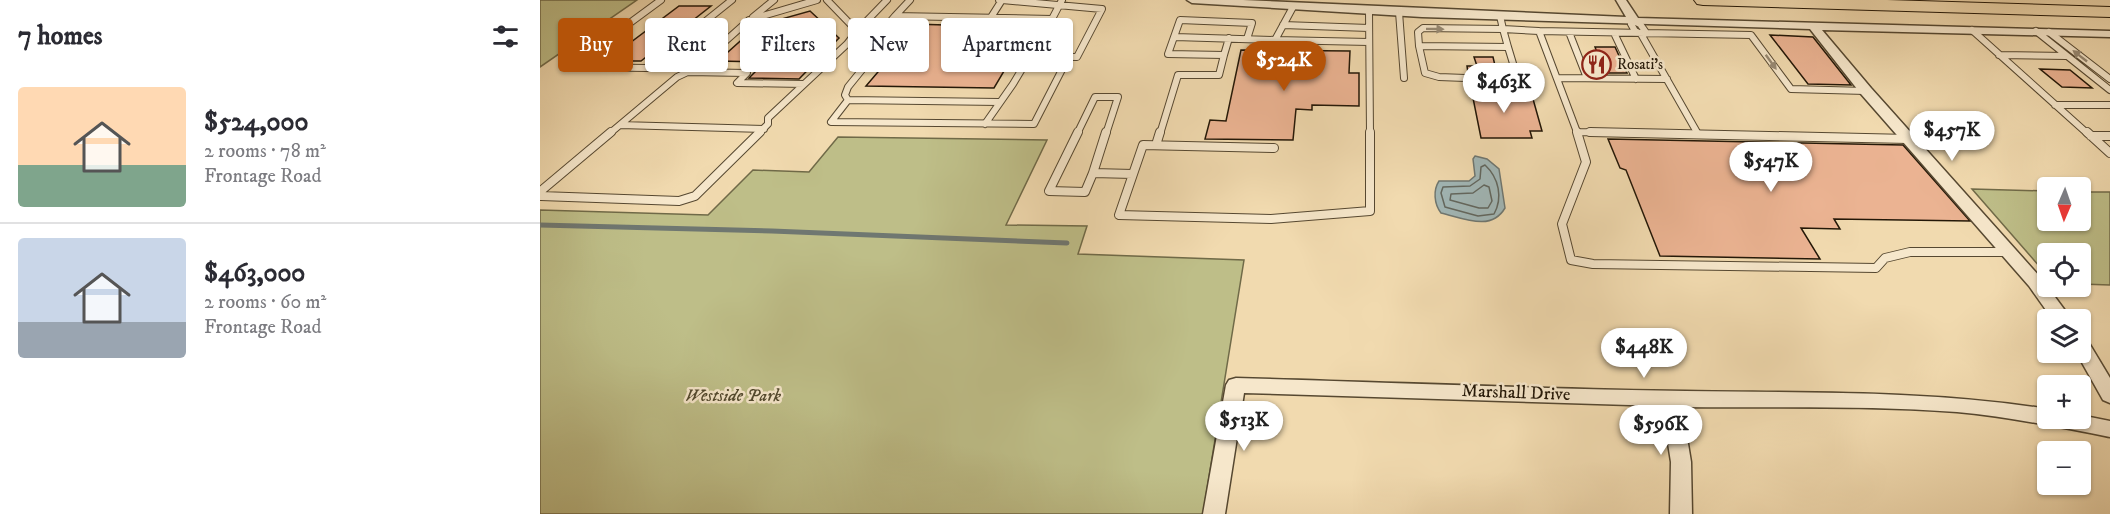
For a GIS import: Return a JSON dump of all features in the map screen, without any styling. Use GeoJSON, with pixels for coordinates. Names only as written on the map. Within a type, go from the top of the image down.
{"type":"FeatureCollection","features":[{"type":"Feature","properties":{"kind":"highway"},"geometry":{"type":"LineString","coordinates":[[1703,0],[1948,8],[2004,5],[2110,12]]}},
{"type":"Feature","properties":{"kind":"street"},"geometry":{"type":"LineString","coordinates":[[1192,0],[1295,4],[1369,11],[1634,21],[2110,34]]}},
{"type":"Feature","properties":{"kind":"street"},"geometry":{"type":"LineString","coordinates":[[1621,0],[1634,21]]}},
{"type":"Feature","properties":{"kind":"street"},"geometry":{"type":"LineString","coordinates":[[1948,8],[1972,30]]}},
{"type":"Feature","properties":{"kind":"street"},"geometry":{"type":"LineString","coordinates":[[1813,26],[1866,91],[2008,252],[2054,309]]}},
{"type":"Feature","properties":{"kind":"street"},"geometry":{"type":"LineString","coordinates":[[2091,362],[2110,395]]}},
{"type":"Feature","properties":{"kind":"street","name":"Marshall Drive"},"geometry":{"type":"LineString","coordinates":[[1214,514],[1236,385],[1933,403],[2037,415]]}},
{"type":"Feature","properties":{"kind":"street"},"geometry":{"type":"LineString","coordinates":[[1671,398],[1681,462],[1681,514]]}},
{"type":"Feature","properties":{"kind":"street"},"geometry":{"type":"LineString","coordinates":[[2091,425],[2110,429]]}},
{"type":"Feature","properties":{"kind":"lane"},"geometry":{"type":"LineString","coordinates":[[661,0],[570,67],[647,68],[732,0]]}},
{"type":"Feature","properties":{"kind":"lane"},"geometry":{"type":"LineString","coordinates":[[752,18],[774,0]]}},
{"type":"Feature","properties":{"kind":"lane"},"geometry":{"type":"LineString","coordinates":[[756,18],[818,0]]}},
{"type":"Feature","properties":{"kind":"lane"},"geometry":{"type":"LineString","coordinates":[[827,0],[848,22]]}},
{"type":"Feature","properties":{"kind":"lane"},"geometry":{"type":"LineString","coordinates":[[870,18],[888,0]]}},
{"type":"Feature","properties":{"kind":"lane"},"geometry":{"type":"LineString","coordinates":[[848,99],[846,95],[848,87],[886,40],[884,29],[910,0]]}},
{"type":"Feature","properties":{"kind":"lane"},"geometry":{"type":"LineString","coordinates":[[895,16],[990,18],[1001,0],[1061,2],[1102,9],[1077,57],[1073,56]]}},
{"type":"Feature","properties":{"kind":"lane"},"geometry":{"type":"LineString","coordinates":[[1053,18],[1061,2]]}},
{"type":"Feature","properties":{"kind":"lane"},"geometry":{"type":"LineString","coordinates":[[1275,40],[1295,4]]}},
{"type":"Feature","properties":{"kind":"lane"},"geometry":{"type":"LineString","coordinates":[[1274,148],[1143,145],[1119,215],[1270,219],[1370,211],[1369,11]]}},
{"type":"Feature","properties":{"kind":"lane"},"geometry":{"type":"LineString","coordinates":[[1399,12],[1404,78]]}},
{"type":"Feature","properties":{"kind":"lane"},"geometry":{"type":"LineString","coordinates":[[1500,16],[1503,29],[1518,80],[1438,77],[1425,73],[1418,32],[1423,28],[1503,29],[1751,36],[1791,89],[1866,91]]}},
{"type":"Feature","properties":{"kind":"lane"},"geometry":{"type":"LineString","coordinates":[[1224,55],[1168,54],[1180,20],[1252,23],[1247,39]]}},
{"type":"Feature","properties":{"kind":"lane"},"geometry":{"type":"LineString","coordinates":[[1634,21],[1631,24],[1635,31],[1641,34],[1698,134]]}},
{"type":"Feature","properties":{"kind":"lane"},"geometry":{"type":"LineString","coordinates":[[1284,25],[1369,28]]}},
{"type":"Feature","properties":{"kind":"lane"},"geometry":{"type":"LineString","coordinates":[[728,38],[740,28]]}},
{"type":"Feature","properties":{"kind":"lane"},"geometry":{"type":"LineString","coordinates":[[1972,30],[2110,153]]}},
{"type":"Feature","properties":{"kind":"lane"},"geometry":{"type":"LineString","coordinates":[[1539,31],[1558,78],[1586,162],[1562,224],[1571,260],[1593,264],[1876,268],[1885,258],[1910,252],[2008,252]]}},
{"type":"Feature","properties":{"kind":"lane"},"geometry":{"type":"LineString","coordinates":[[2036,31],[2110,90]]}},
{"type":"Feature","properties":{"kind":"lane"},"geometry":{"type":"LineString","coordinates":[[1569,32],[1587,78]]}},
{"type":"Feature","properties":{"kind":"lane"},"geometry":{"type":"LineString","coordinates":[[2049,32],[2110,79]]}},
{"type":"Feature","properties":{"kind":"lane"},"geometry":{"type":"LineString","coordinates":[[1614,33],[1636,79]]}},
{"type":"Feature","properties":{"kind":"lane"},"geometry":{"type":"LineString","coordinates":[[1174,36],[1369,42]]}},
{"type":"Feature","properties":{"kind":"lane"},"geometry":{"type":"LineString","coordinates":[[1156,145],[1178,75],[1219,75],[1229,38]]}},
{"type":"Feature","properties":{"kind":"lane"},"geometry":{"type":"LineString","coordinates":[[804,84],[737,83],[747,73],[688,72],[677,77],[542,190],[541,196],[679,201],[695,196],[764,129],[768,124],[768,118],[848,43]]}},
{"type":"Feature","properties":{"kind":"lane"},"geometry":{"type":"LineString","coordinates":[[1419,46],[1509,47]]}},
{"type":"Feature","properties":{"kind":"lane"},"geometry":{"type":"LineString","coordinates":[[1999,55],[2068,56]]}},
{"type":"Feature","properties":{"kind":"lane"},"geometry":{"type":"LineString","coordinates":[[985,124],[1019,72]]}},
{"type":"Feature","properties":{"kind":"lane"},"geometry":{"type":"LineString","coordinates":[[848,99],[831,122],[1034,124],[1061,72]]}},
{"type":"Feature","properties":{"kind":"lane"},"geometry":{"type":"LineString","coordinates":[[1558,78],[1667,79]]}},
{"type":"Feature","properties":{"kind":"lane"},"geometry":{"type":"LineString","coordinates":[[1095,96],[1118,97],[1092,173],[1085,192],[1049,191],[1095,96]]}},
{"type":"Feature","properties":{"kind":"lane"},"geometry":{"type":"LineString","coordinates":[[848,99],[999,102]]}},
{"type":"Feature","properties":{"kind":"lane"},"geometry":{"type":"LineString","coordinates":[[2055,105],[2110,105]]}},
{"type":"Feature","properties":{"kind":"lane"},"geometry":{"type":"LineString","coordinates":[[620,125],[764,129]]}},
{"type":"Feature","properties":{"kind":"lane"},"geometry":{"type":"LineString","coordinates":[[1577,132],[1910,139]]}},
{"type":"Feature","properties":{"kind":"lane"},"geometry":{"type":"LineString","coordinates":[[2091,136],[2110,136]]}},
{"type":"Feature","properties":{"kind":"lane"},"geometry":{"type":"LineString","coordinates":[[1092,173],[1133,174]]}},
{"type":"Feature","properties":{"kind":"green space"},"geometry":{"type":"Polygon","coordinates":[[[540,0],[637,0],[611,18],[558,18],[558,55],[540,67],[540,0]]]}},
{"type":"Feature","properties":{"kind":"green space","name":"Westside Park"},"geometry":{"type":"Polygon","coordinates":[[[838,137],[1047,140],[1006,225],[1087,226],[1078,254],[1244,260],[1203,514],[540,514],[540,210],[708,215],[753,170],[809,172],[838,137]]]}},
{"type":"Feature","properties":{"kind":"green space"},"geometry":{"type":"Polygon","coordinates":[[[1972,189],[2037,191],[2037,231],[2091,231],[2091,192],[2110,192],[2110,285],[2091,284],[2091,243],[2037,243],[2037,264],[1972,189]]]}},
{"type":"Feature","properties":{"kind":"water"},"geometry":{"type":"Polygon","coordinates":[[[1475,156],[1487,159],[1499,169],[1505,208],[1492,220],[1484,221],[1467,220],[1441,213],[1435,197],[1439,181],[1469,181],[1475,176],[1473,159],[1475,156]]]}},
{"type":"Feature","properties":{"kind":"building"},"geometry":{"type":"Polygon","coordinates":[[[679,6],[711,6],[696,18],[663,18],[679,6]]]}},
{"type":"Feature","properties":{"kind":"building"},"geometry":{"type":"Polygon","coordinates":[[[810,11],[818,18],[785,18],[810,11]]]}},
{"type":"Feature","properties":{"kind":"building"},"geometry":{"type":"Polygon","coordinates":[[[929,25],[941,25],[941,72],[1003,72],[994,88],[866,86],[878,72],[929,72],[929,25]]]}},
{"type":"Feature","properties":{"kind":"building"},"geometry":{"type":"Polygon","coordinates":[[[645,32],[645,58],[641,61],[633,61],[633,41],[645,32]]]}},
{"type":"Feature","properties":{"kind":"building"},"geometry":{"type":"Polygon","coordinates":[[[1770,35],[1813,37],[1851,85],[1808,84],[1770,35]]]}},
{"type":"Feature","properties":{"kind":"building"},"geometry":{"type":"Polygon","coordinates":[[[740,41],[740,61],[728,61],[728,52],[740,41]]]}},
{"type":"Feature","properties":{"kind":"building"},"geometry":{"type":"Polygon","coordinates":[[[1595,47],[1615,47],[1627,73],[1605,73],[1595,47]]]}},
{"type":"Feature","properties":{"kind":"building"},"geometry":{"type":"Polygon","coordinates":[[[1241,50],[1350,51],[1349,73],[1359,73],[1359,106],[1312,105],[1312,110],[1296,109],[1293,140],[1205,139],[1210,120],[1226,121],[1241,50]]]}},
{"type":"Feature","properties":{"kind":"building"},"geometry":{"type":"Polygon","coordinates":[[[1474,57],[1493,57],[1497,74],[1468,73],[1467,66],[1477,66],[1474,57]]]}},
{"type":"Feature","properties":{"kind":"building"},"geometry":{"type":"Polygon","coordinates":[[[2040,69],[2070,70],[2092,88],[2062,87],[2040,69]]]}},
{"type":"Feature","properties":{"kind":"building"},"geometry":{"type":"Polygon","coordinates":[[[755,72],[806,72],[799,79],[749,78],[755,72]]]}},
{"type":"Feature","properties":{"kind":"building"},"geometry":{"type":"Polygon","coordinates":[[[1470,83],[1499,85],[1502,96],[1533,99],[1542,131],[1530,131],[1532,138],[1481,138],[1470,83]]]}},
{"type":"Feature","properties":{"kind":"building"},"geometry":{"type":"Polygon","coordinates":[[[1608,139],[1903,145],[1970,221],[1834,219],[1840,229],[1801,228],[1820,259],[1660,256],[1626,170],[1620,168],[1608,139]]]}},
{"type":"Feature","properties":{"kind":"waterway"},"geometry":{"type":"LineString","coordinates":[[540,225],[772,231],[1067,243]]}},
{"type":"Feature","properties":{"kind":"place","name":"Rosati's"},"geometry":{"type":"Point","coordinates":[1596,64]}}]}
